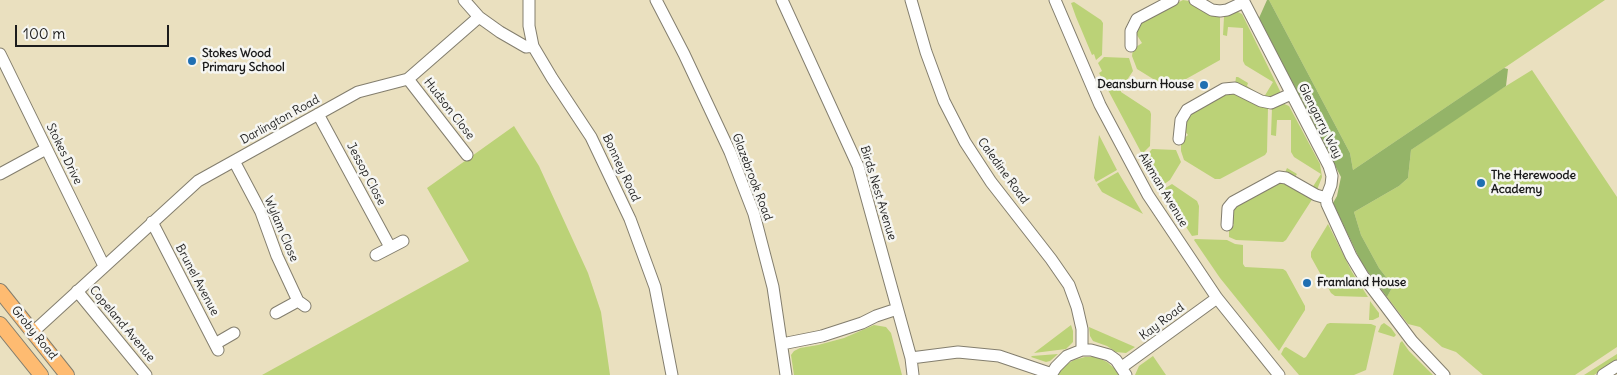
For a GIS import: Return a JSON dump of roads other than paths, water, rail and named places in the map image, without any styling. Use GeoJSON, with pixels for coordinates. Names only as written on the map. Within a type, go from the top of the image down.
{"type":"FeatureCollection","features":[{"type":"Feature","properties":{"kind":"main road","name":"Groby Road"},"geometry":{"type":"LineString","coordinates":[[0,291],[67,375]]}},
{"type":"Feature","properties":{"kind":"main road","name":"Groby Road"},"geometry":{"type":"LineString","coordinates":[[0,324],[41,375]]}},
{"type":"Feature","properties":{"kind":"street"},"geometry":{"type":"LineString","coordinates":[[464,0],[479,17],[526,47],[533,46],[529,26],[529,0]]}},
{"type":"Feature","properties":{"kind":"street","name":"Glazebrook Road"},"geometry":{"type":"LineString","coordinates":[[656,0],[684,54],[730,152],[754,214],[773,286],[786,375]]}},
{"type":"Feature","properties":{"kind":"street","name":"Birds Nest Avenue"},"geometry":{"type":"LineString","coordinates":[[782,0],[858,166],[913,375]]}},
{"type":"Feature","properties":{"kind":"street","name":"Caledine Road"},"geometry":{"type":"LineString","coordinates":[[911,0],[926,52],[944,101],[965,142],[991,182],[1069,285],[1082,329],[1082,350]]}},
{"type":"Feature","properties":{"kind":"street","name":"Aikman Avenue"},"geometry":{"type":"LineString","coordinates":[[1055,0],[1100,105],[1148,196],[1217,298],[1279,375]]}},
{"type":"Feature","properties":{"kind":"street"},"geometry":{"type":"LineString","coordinates":[[1132,46],[1132,32],[1137,19],[1173,0]]}},
{"type":"Feature","properties":{"kind":"street"},"geometry":{"type":"LineString","coordinates":[[1195,0],[1212,10],[1220,11],[1227,10],[1244,1]]}},
{"type":"Feature","properties":{"kind":"street","name":"Glengarry Way"},"geometry":{"type":"LineString","coordinates":[[1244,1],[1329,166],[1332,176],[1326,198]]}},
{"type":"Feature","properties":{"kind":"street","name":"Darlington Road"},"geometry":{"type":"LineString","coordinates":[[33,332],[198,181],[358,92],[408,79],[479,17]]}},
{"type":"Feature","properties":{"kind":"street","name":"Bonney Road"},"geometry":{"type":"LineString","coordinates":[[533,46],[591,137],[630,219],[655,287],[673,374]]}},
{"type":"Feature","properties":{"kind":"street","name":"Stokes Drive"},"geometry":{"type":"LineString","coordinates":[[0,54],[104,266]]}},
{"type":"Feature","properties":{"kind":"street","name":"Hudson Close"},"geometry":{"type":"LineString","coordinates":[[408,79],[467,156]]}},
{"type":"Feature","properties":{"kind":"street"},"geometry":{"type":"LineString","coordinates":[[1179,139],[1180,120],[1187,110],[1224,90],[1235,88],[1261,101],[1270,103],[1291,94]]}},
{"type":"Feature","properties":{"kind":"street","name":"Jessop Close"},"geometry":{"type":"LineString","coordinates":[[318,114],[390,247]]}},
{"type":"Feature","properties":{"kind":"street"},"geometry":{"type":"LineString","coordinates":[[0,174],[46,149]]}},
{"type":"Feature","properties":{"kind":"street","name":"Wylam Close"},"geometry":{"type":"LineString","coordinates":[[234,161],[261,212],[277,256],[302,304],[276,314]]}},
{"type":"Feature","properties":{"kind":"street"},"geometry":{"type":"LineString","coordinates":[[1228,225],[1228,208],[1233,202],[1279,177],[1286,178],[1316,195],[1326,198],[1338,230],[1363,276],[1412,342],[1444,375]]}},
{"type":"Feature","properties":{"kind":"street","name":"Brunel Avenue"},"geometry":{"type":"LineString","coordinates":[[152,222],[217,347],[234,333]]}},
{"type":"Feature","properties":{"kind":"street"},"geometry":{"type":"LineString","coordinates":[[376,255],[403,240]]}},
{"type":"Feature","properties":{"kind":"street","name":"Copeland Avenue"},"geometry":{"type":"LineString","coordinates":[[77,291],[146,375]]}},
{"type":"Feature","properties":{"kind":"street","name":"Kay Road"},"geometry":{"type":"LineString","coordinates":[[1082,350],[1100,351],[1116,360],[1124,371],[1217,298]]}},
{"type":"Feature","properties":{"kind":"street"},"geometry":{"type":"LineString","coordinates":[[782,344],[822,336],[897,309]]}},
{"type":"Feature","properties":{"kind":"street"},"geometry":{"type":"LineString","coordinates":[[910,358],[958,352],[999,356],[1052,375],[1061,361],[1082,350]]}},
{"type":"Feature","properties":{"kind":"street"},"geometry":{"type":"LineString","coordinates":[[1604,375],[1617,366]]}},
{"type":"Feature","properties":{"kind":"place","name":"Stokes Wood Primary School"},"geometry":{"type":"Point","coordinates":[192,61]}},
{"type":"Feature","properties":{"kind":"place","name":"Deansburn House"},"geometry":{"type":"Point","coordinates":[1204,85]}},
{"type":"Feature","properties":{"kind":"place","name":"The Herewoode Academy"},"geometry":{"type":"Point","coordinates":[1481,183]}},
{"type":"Feature","properties":{"kind":"place","name":"Framland House"},"geometry":{"type":"Point","coordinates":[1307,283]}}]}
